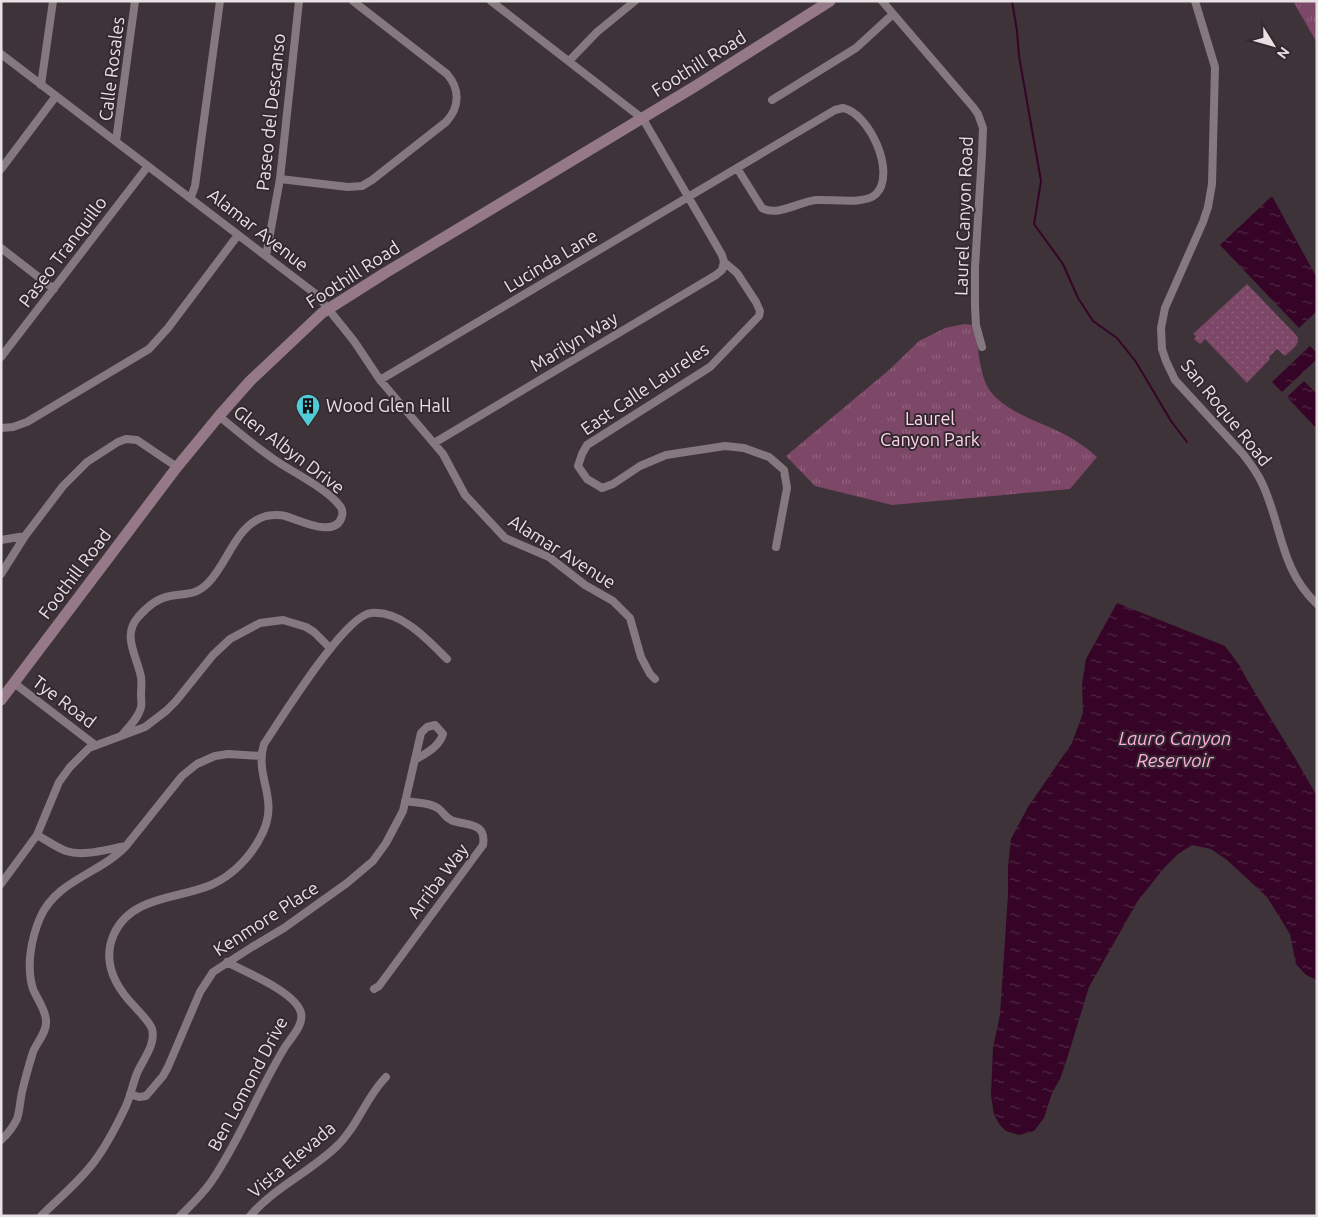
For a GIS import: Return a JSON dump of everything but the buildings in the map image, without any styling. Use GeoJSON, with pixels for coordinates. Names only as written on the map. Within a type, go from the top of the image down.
{"type":"FeatureCollection","features":[{"type":"Feature","properties":{"kind":"main road","name":"Foothill Road"},"geometry":{"type":"LineString","coordinates":[[1,700],[177,467],[219,416],[286,346],[329,308],[643,118],[830,1]]}},
{"type":"Feature","properties":{"kind":"street"},"geometry":{"type":"LineString","coordinates":[[41,85],[53,1]]}},
{"type":"Feature","properties":{"kind":"street","name":"Calle Rosales"},"geometry":{"type":"LineString","coordinates":[[116,141],[136,1]]}},
{"type":"Feature","properties":{"kind":"street"},"geometry":{"type":"LineString","coordinates":[[191,198],[195,186],[220,1]]}},
{"type":"Feature","properties":{"kind":"street","name":"Paseo del Descanso"},"geometry":{"type":"LineString","coordinates":[[266,256],[280,179],[298,1]]}},
{"type":"Feature","properties":{"kind":"street"},"geometry":{"type":"LineString","coordinates":[[280,179],[348,187],[362,186],[446,122],[454,111],[457,98],[451,79],[353,1]]}},
{"type":"Feature","properties":{"kind":"street","name":"East Calle Laureles"},"geometry":{"type":"LineString","coordinates":[[491,1],[643,118],[722,255],[724,262],[736,273],[760,311],[759,316],[710,367],[587,444],[578,466],[587,479],[602,488],[613,484],[640,466],[666,455],[725,446],[744,448],[769,457],[784,470],[787,488],[776,547]]}},
{"type":"Feature","properties":{"kind":"street"},"geometry":{"type":"LineString","coordinates":[[568,61],[597,32],[635,1]]}},
{"type":"Feature","properties":{"kind":"street","name":"Laurel Canyon Road"},"geometry":{"type":"LineString","coordinates":[[882,1],[892,15],[974,107],[981,121],[983,128],[975,267],[975,310],[982,347]]}},
{"type":"Feature","properties":{"kind":"street","name":"San Roque Road"},"geometry":{"type":"LineString","coordinates":[[1195,1],[1215,67],[1212,184],[1206,214],[1165,308],[1161,328],[1162,349],[1175,380],[1252,465],[1262,483],[1291,570],[1302,589],[1317,604]]}},
{"type":"Feature","properties":{"kind":"street"},"geometry":{"type":"LineString","coordinates":[[772,100],[856,48],[892,15]]}},
{"type":"Feature","properties":{"kind":"street","name":"Alamar Avenue"},"geometry":{"type":"LineString","coordinates":[[1,54],[317,295],[354,341],[380,380],[443,454],[465,495],[504,538],[549,557],[584,585],[613,601],[625,612],[630,618],[646,668],[655,679]]}},
{"type":"Feature","properties":{"kind":"street"},"geometry":{"type":"LineString","coordinates":[[1,169],[56,96]]}},
{"type":"Feature","properties":{"kind":"street","name":"Lucinda Lane"},"geometry":{"type":"LineString","coordinates":[[380,380],[834,110],[843,108],[851,110],[858,115],[873,136],[881,158],[882,180],[878,192],[868,199],[818,200],[772,212],[765,210],[759,205],[737,168]]}},
{"type":"Feature","properties":{"kind":"street","name":"Paseo Tranquillo"},"geometry":{"type":"LineString","coordinates":[[1,358],[148,166]]}},
{"type":"Feature","properties":{"kind":"street"},"geometry":{"type":"LineString","coordinates":[[1,428],[13,427],[27,422],[148,349],[168,328],[238,235]]}},
{"type":"Feature","properties":{"kind":"street"},"geometry":{"type":"LineString","coordinates":[[1,248],[54,289]]}},
{"type":"Feature","properties":{"kind":"street","name":"Marilyn Way"},"geometry":{"type":"LineString","coordinates":[[434,443],[716,275],[722,270],[724,262]]}},
{"type":"Feature","properties":{"kind":"street","name":"Glen Albyn Drive"},"geometry":{"type":"LineString","coordinates":[[122,735],[142,707],[141,677],[130,640],[131,630],[139,616],[157,600],[169,596],[188,595],[202,588],[217,572],[241,535],[249,526],[262,517],[269,515],[284,516],[321,528],[332,527],[342,518],[340,506],[327,494],[256,447],[219,416]]}},
{"type":"Feature","properties":{"kind":"street"},"geometry":{"type":"LineString","coordinates":[[1,574],[25,536],[62,486],[87,462],[118,442],[126,439],[137,440],[177,467]]}},
{"type":"Feature","properties":{"kind":"street"},"geometry":{"type":"LineString","coordinates":[[1,540],[25,536]]}},
{"type":"Feature","properties":{"kind":"street"},"geometry":{"type":"LineString","coordinates":[[41,1216],[83,1174],[102,1151],[126,1104],[139,1069],[149,1050],[152,1030],[149,1022],[122,994],[115,983],[109,964],[109,951],[113,936],[120,923],[136,910],[162,898],[211,885],[232,872],[249,854],[264,831],[270,808],[262,770],[261,756],[264,744],[330,648],[361,617],[373,612],[400,620],[421,635],[447,659]]}},
{"type":"Feature","properties":{"kind":"street"},"geometry":{"type":"LineString","coordinates":[[1,884],[37,835],[64,774],[88,749],[145,727],[166,711],[224,644],[252,626],[276,620],[295,622],[314,632],[330,648]]}},
{"type":"Feature","properties":{"kind":"street","name":"Tye Road"},"geometry":{"type":"LineString","coordinates":[[14,683],[96,745]]}},
{"type":"Feature","properties":{"kind":"street","name":"Kenmore Place"},"geometry":{"type":"LineString","coordinates":[[130,1094],[138,1097],[146,1096],[162,1076],[172,1058],[200,992],[213,972],[284,928],[359,874],[373,861],[386,843],[403,811],[421,733],[427,727],[435,725],[443,734],[441,741],[434,748],[415,760]]}},
{"type":"Feature","properties":{"kind":"street"},"geometry":{"type":"LineString","coordinates":[[1,1140],[9,1133],[17,1119],[32,1054],[46,1026],[46,1016],[30,979],[30,953],[39,919],[51,900],[76,879],[111,860],[126,846],[182,776],[196,764],[215,756],[228,754],[261,756]]}},
{"type":"Feature","properties":{"kind":"street","name":"Arriba Way"},"geometry":{"type":"LineString","coordinates":[[374,989],[483,845],[482,833],[472,825],[450,819],[432,805],[405,801]]}},
{"type":"Feature","properties":{"kind":"street"},"geometry":{"type":"LineString","coordinates":[[37,835],[62,849],[74,853],[87,853],[126,846]]}},
{"type":"Feature","properties":{"kind":"street","name":"Ben Lomond Drive"},"geometry":{"type":"LineString","coordinates":[[180,1216],[200,1197],[219,1170],[269,1076],[296,1031],[301,1018],[301,1013],[286,994],[227,962]]}},
{"type":"Feature","properties":{"kind":"street","name":"Vista Elevada"},"geometry":{"type":"LineString","coordinates":[[250,1216],[262,1203],[338,1145],[350,1131],[386,1077]]}},
{"type":"Feature","properties":{"kind":"green space"},"geometry":{"type":"Polygon","coordinates":[[[1293,1],[1317,1],[1317,43],[1293,1]]]}},
{"type":"Feature","properties":{"kind":"green space"},"geometry":{"type":"Polygon","coordinates":[[[1247,284],[1297,336],[1298,342],[1285,356],[1277,349],[1247,383],[1205,339],[1200,344],[1194,339],[1196,336],[1193,334],[1247,284]]]}},
{"type":"Feature","properties":{"kind":"green space","name":"Laurel Canyon Park"},"geometry":{"type":"Polygon","coordinates":[[[964,324],[973,325],[983,377],[992,393],[1000,402],[1022,415],[1066,435],[1097,457],[1070,489],[892,505],[815,486],[786,456],[889,370],[919,341],[945,328],[964,324]]]}},
{"type":"Feature","properties":{"kind":"water"},"geometry":{"type":"Polygon","coordinates":[[[1272,196],[1317,278],[1317,311],[1299,328],[1220,245],[1272,196]]]}},
{"type":"Feature","properties":{"kind":"water"},"geometry":{"type":"Polygon","coordinates":[[[1310,346],[1317,353],[1317,359],[1282,392],[1272,382],[1310,346]]]}},
{"type":"Feature","properties":{"kind":"water"},"geometry":{"type":"Polygon","coordinates":[[[1304,381],[1317,394],[1317,429],[1287,397],[1304,381]]]}},
{"type":"Feature","properties":{"kind":"water","name":"Lauro Canyon Reservoir"},"geometry":{"type":"Polygon","coordinates":[[[1117,603],[1225,646],[1240,666],[1317,796],[1317,980],[1306,975],[1296,964],[1290,934],[1267,897],[1227,860],[1211,849],[1192,845],[1178,854],[1164,868],[1137,902],[1089,987],[1066,1062],[1060,1079],[1052,1093],[1044,1118],[1034,1131],[1019,1135],[1006,1131],[1000,1125],[994,1115],[991,1095],[993,1048],[1000,1015],[1011,839],[1028,807],[1072,743],[1083,713],[1082,684],[1086,659],[1117,603]]]}},
{"type":"Feature","properties":{"kind":"waterway"},"geometry":{"type":"LineString","coordinates":[[1012,1],[1019,56],[1041,181],[1034,224],[1063,264],[1078,298],[1093,321],[1117,338],[1136,362],[1171,421],[1187,442]]}},
{"type":"Feature","properties":{"kind":"place","name":"Wood Glen Hall"},"geometry":{"type":"Point","coordinates":[308,427]}}]}
